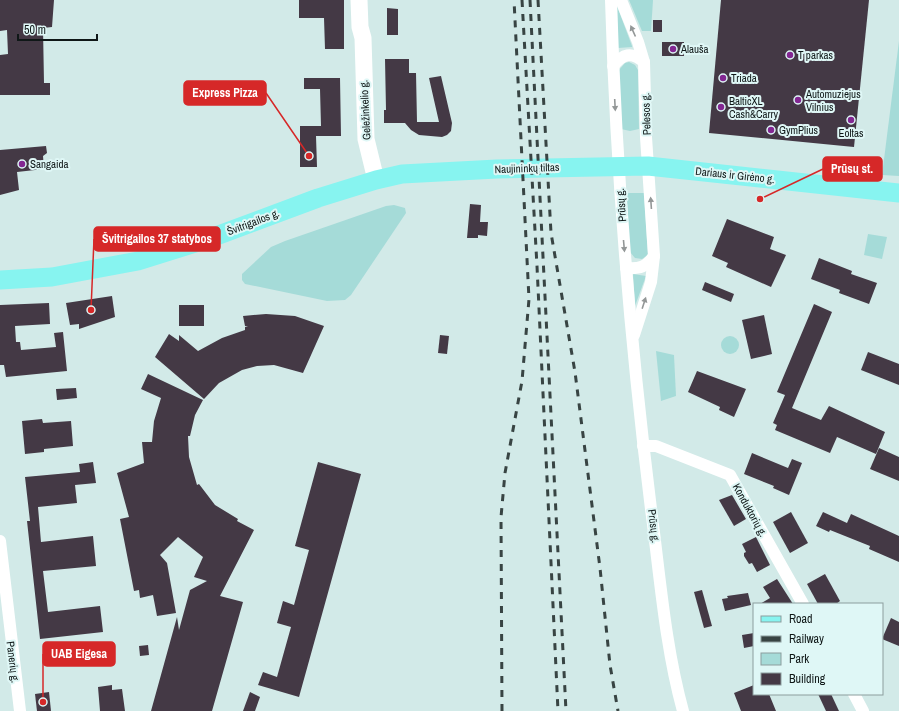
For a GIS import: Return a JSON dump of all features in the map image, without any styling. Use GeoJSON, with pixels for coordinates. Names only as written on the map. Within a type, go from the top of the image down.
{"type":"FeatureCollection","features":[{"type":"Feature","properties":{"kind":"main road","name":"Geležinkelio g."},"geometry":{"type":"LineString","coordinates":[[358,0],[360,27],[363,38]]}},
{"type":"Feature","properties":{"kind":"main road","name":"Geležinkelio g."},"geometry":{"type":"LineString","coordinates":[[368,0],[363,38],[366,139],[376,180]]}},
{"type":"Feature","properties":{"kind":"main road","name":"Dariaus ir Girėno g."},"geometry":{"type":"LineString","coordinates":[[610,166],[648,166],[899,192]]}},
{"type":"Feature","properties":{"kind":"main road","name":"Naujininkų tiltas"},"geometry":{"type":"LineString","coordinates":[[435,171],[610,166]]}},
{"type":"Feature","properties":{"kind":"main road","name":"Švitrigailos g."},"geometry":{"type":"LineString","coordinates":[[0,280],[52,277],[138,261],[208,239],[311,201],[376,180],[402,174],[435,171]]}},
{"type":"Feature","properties":{"kind":"street"},"geometry":{"type":"LineString","coordinates":[[610,166],[613,66],[611,0]]}},
{"type":"Feature","properties":{"kind":"street","name":"Pelesos g."},"geometry":{"type":"LineString","coordinates":[[621,0],[638,42],[644,62],[648,166]]}},
{"type":"Feature","properties":{"kind":"street"},"geometry":{"type":"LineString","coordinates":[[613,66],[626,55],[631,54],[644,62]]}},
{"type":"Feature","properties":{"kind":"street","name":"Prūsų g."},"geometry":{"type":"LineString","coordinates":[[610,166],[626,268],[643,446],[668,639],[677,692],[683,711]]}},
{"type":"Feature","properties":{"kind":"street","name":"Prūsų g."},"geometry":{"type":"LineString","coordinates":[[632,340],[651,282],[654,256],[648,166]]}},
{"type":"Feature","properties":{"kind":"street"},"geometry":{"type":"LineString","coordinates":[[626,268],[638,269],[648,264],[654,256]]}},
{"type":"Feature","properties":{"kind":"street","name":"Konduktorių g."},"geometry":{"type":"LineString","coordinates":[[643,446],[656,446],[730,475],[802,603]]}},
{"type":"Feature","properties":{"kind":"street","name":"Panerių g."},"geometry":{"type":"LineString","coordinates":[[0,540],[4,613],[20,711]]}},
{"type":"Feature","properties":{"kind":"street"},"geometry":{"type":"LineString","coordinates":[[855,695],[863,711]]}},
{"type":"Feature","properties":{"kind":"green space"},"geometry":{"type":"Polygon","coordinates":[[[629,0],[653,0],[651,31],[642,31],[629,0]]]}},
{"type":"Feature","properties":{"kind":"green space"},"geometry":{"type":"Polygon","coordinates":[[[617,6],[632,46],[632,47],[618,48],[617,6]]]}},
{"type":"Feature","properties":{"kind":"green space"},"geometry":{"type":"Polygon","coordinates":[[[899,41],[899,176],[882,175],[899,41]]]}},
{"type":"Feature","properties":{"kind":"green space"},"geometry":{"type":"Polygon","coordinates":[[[629,62],[635,65],[638,70],[639,129],[630,131],[621,129],[619,70],[625,63],[629,62]]]}},
{"type":"Feature","properties":{"kind":"green space"},"geometry":{"type":"Polygon","coordinates":[[[625,193],[644,193],[648,255],[642,259],[635,258],[630,252],[625,193]]]}},
{"type":"Feature","properties":{"kind":"green space"},"geometry":{"type":"Polygon","coordinates":[[[394,205],[405,208],[406,213],[351,295],[345,300],[327,301],[245,284],[242,280],[242,274],[271,247],[386,206],[394,205]]]}},
{"type":"Feature","properties":{"kind":"green space"},"geometry":{"type":"Polygon","coordinates":[[[868,234],[887,237],[882,259],[864,255],[868,234]]]}},
{"type":"Feature","properties":{"kind":"green space"},"geometry":{"type":"Polygon","coordinates":[[[633,274],[646,276],[635,306],[633,274]]]}},
{"type":"Feature","properties":{"kind":"green space"},"geometry":{"type":"Polygon","coordinates":[[[730,336],[736,339],[739,345],[736,351],[730,354],[724,351],[721,345],[724,339],[730,336]]]}},
{"type":"Feature","properties":{"kind":"green space"},"geometry":{"type":"Polygon","coordinates":[[[656,351],[674,355],[676,396],[661,401],[656,351]]]}},
{"type":"Feature","properties":{"kind":"building"},"geometry":{"type":"Polygon","coordinates":[[[0,0],[54,0],[52,27],[43,28],[44,83],[50,83],[50,95],[0,95],[0,55],[8,54],[7,30],[0,31],[0,0]]]}},
{"type":"Feature","properties":{"kind":"building"},"geometry":{"type":"Polygon","coordinates":[[[299,0],[344,0],[344,49],[325,49],[324,18],[299,18],[299,0]]]}},
{"type":"Feature","properties":{"kind":"building","name":"T parkas"},"geometry":{"type":"Polygon","coordinates":[[[721,0],[869,0],[854,147],[709,133],[721,0]]]}},
{"type":"Feature","properties":{"kind":"building"},"geometry":{"type":"Polygon","coordinates":[[[387,8],[398,9],[398,35],[387,35],[387,8]]]}},
{"type":"Feature","properties":{"kind":"building"},"geometry":{"type":"Polygon","coordinates":[[[653,20],[662,20],[662,32],[653,32],[653,20]]]}},
{"type":"Feature","properties":{"kind":"building","name":"Alauša"},"geometry":{"type":"Polygon","coordinates":[[[662,42],[684,42],[684,56],[662,56],[662,42]]]}},
{"type":"Feature","properties":{"kind":"building"},"geometry":{"type":"Polygon","coordinates":[[[385,59],[409,59],[409,73],[416,73],[417,122],[439,122],[429,78],[441,76],[452,123],[451,131],[447,135],[442,137],[419,135],[411,130],[405,123],[384,123],[384,110],[386,110],[385,59]]]}},
{"type":"Feature","properties":{"kind":"building"},"geometry":{"type":"Polygon","coordinates":[[[304,78],[340,78],[341,136],[316,136],[317,167],[300,167],[300,126],[321,126],[320,89],[304,89],[304,78]]]}},
{"type":"Feature","properties":{"kind":"building","name":"Sangaida"},"geometry":{"type":"Polygon","coordinates":[[[46,146],[47,153],[43,156],[44,169],[17,172],[19,190],[0,195],[0,150],[46,146]]]}},
{"type":"Feature","properties":{"kind":"building"},"geometry":{"type":"Polygon","coordinates":[[[470,204],[481,205],[480,222],[488,222],[487,236],[478,235],[478,238],[467,238],[470,204]]]}},
{"type":"Feature","properties":{"kind":"building"},"geometry":{"type":"Polygon","coordinates":[[[727,219],[774,237],[770,249],[786,255],[771,287],[726,267],[728,263],[712,256],[727,219]]]}},
{"type":"Feature","properties":{"kind":"building"},"geometry":{"type":"Polygon","coordinates":[[[819,258],[852,271],[851,274],[877,283],[869,304],[839,293],[840,290],[811,279],[819,258]]]}},
{"type":"Feature","properties":{"kind":"building"},"geometry":{"type":"Polygon","coordinates":[[[705,282],[734,294],[731,302],[702,290],[705,282]]]}},
{"type":"Feature","properties":{"kind":"building"},"geometry":{"type":"Polygon","coordinates":[[[112,296],[115,317],[79,329],[79,324],[70,325],[66,303],[112,296]]]}},
{"type":"Feature","properties":{"kind":"building"},"geometry":{"type":"Polygon","coordinates":[[[49,303],[50,324],[15,326],[16,342],[20,342],[21,350],[56,347],[54,333],[63,332],[67,371],[6,377],[4,365],[0,365],[0,305],[49,303]]]}},
{"type":"Feature","properties":{"kind":"building"},"geometry":{"type":"Polygon","coordinates":[[[814,304],[832,312],[792,408],[821,420],[829,406],[885,432],[876,454],[837,437],[830,453],[775,430],[777,425],[773,423],[785,395],[777,392],[814,304]]]}},
{"type":"Feature","properties":{"kind":"building"},"geometry":{"type":"Polygon","coordinates":[[[179,305],[204,305],[204,326],[179,326],[179,305]]]}},
{"type":"Feature","properties":{"kind":"building"},"geometry":{"type":"Polygon","coordinates":[[[266,314],[295,316],[324,326],[303,373],[274,365],[257,366],[242,370],[219,383],[204,399],[155,357],[169,334],[179,341],[179,335],[198,351],[222,338],[245,330],[245,327],[248,326],[245,326],[243,316],[266,314]]]}},
{"type":"Feature","properties":{"kind":"building"},"geometry":{"type":"Polygon","coordinates":[[[764,315],[772,354],[751,359],[742,320],[764,315]]]}},
{"type":"Feature","properties":{"kind":"building"},"geometry":{"type":"Polygon","coordinates":[[[440,335],[449,336],[447,354],[438,353],[440,335]]]}},
{"type":"Feature","properties":{"kind":"building"},"geometry":{"type":"Polygon","coordinates":[[[868,352],[899,364],[899,385],[861,370],[868,352]]]}},
{"type":"Feature","properties":{"kind":"building"},"geometry":{"type":"Polygon","coordinates":[[[697,371],[746,389],[734,417],[719,410],[720,407],[688,392],[697,371]]]}},
{"type":"Feature","properties":{"kind":"building"},"geometry":{"type":"Polygon","coordinates":[[[148,374],[203,400],[195,415],[190,436],[188,436],[189,457],[197,485],[199,484],[215,505],[238,519],[237,521],[254,530],[220,596],[243,602],[212,711],[151,711],[177,617],[179,630],[190,590],[207,581],[194,577],[203,557],[178,537],[160,555],[167,563],[176,613],[157,616],[153,595],[140,598],[139,590],[134,591],[120,519],[129,517],[117,473],[144,463],[142,442],[152,442],[154,421],[161,398],[141,389],[148,374]]]}},
{"type":"Feature","properties":{"kind":"building"},"geometry":{"type":"Polygon","coordinates":[[[76,388],[77,398],[57,400],[56,389],[76,388]]]}},
{"type":"Feature","properties":{"kind":"building"},"geometry":{"type":"Polygon","coordinates":[[[42,419],[43,423],[71,421],[73,446],[44,449],[44,452],[25,454],[22,421],[42,419]]]}},
{"type":"Feature","properties":{"kind":"building"},"geometry":{"type":"Polygon","coordinates":[[[879,448],[899,457],[899,481],[870,469],[879,448]]]}},
{"type":"Feature","properties":{"kind":"building"},"geometry":{"type":"Polygon","coordinates":[[[752,453],[788,468],[792,459],[802,463],[789,495],[773,488],[774,486],[744,474],[752,453]]]}},
{"type":"Feature","properties":{"kind":"building"},"geometry":{"type":"Polygon","coordinates":[[[93,462],[96,483],[75,485],[77,503],[38,507],[41,542],[93,536],[96,566],[43,571],[48,612],[100,606],[103,632],[40,639],[27,521],[30,521],[25,477],[80,472],[79,464],[93,462]]]}},
{"type":"Feature","properties":{"kind":"building"},"geometry":{"type":"Polygon","coordinates":[[[318,462],[361,474],[299,697],[258,685],[263,672],[277,677],[291,627],[277,623],[283,601],[294,605],[309,550],[295,546],[318,462]]]}},
{"type":"Feature","properties":{"kind":"building"},"geometry":{"type":"Polygon","coordinates":[[[732,495],[746,519],[734,526],[719,500],[732,495]]]}},
{"type":"Feature","properties":{"kind":"building"},"geometry":{"type":"Polygon","coordinates":[[[791,512],[808,543],[790,553],[773,522],[791,512]]]}},
{"type":"Feature","properties":{"kind":"building"},"geometry":{"type":"Polygon","coordinates":[[[823,512],[847,523],[851,514],[899,536],[899,562],[869,549],[870,546],[816,526],[823,512]]]}},
{"type":"Feature","properties":{"kind":"building"},"geometry":{"type":"Polygon","coordinates":[[[756,537],[770,565],[757,572],[752,563],[749,564],[744,556],[744,553],[746,552],[742,544],[756,537]]]}},
{"type":"Feature","properties":{"kind":"building"},"geometry":{"type":"Polygon","coordinates":[[[825,574],[840,601],[837,603],[817,603],[807,584],[825,574]]]}},
{"type":"Feature","properties":{"kind":"building"},"geometry":{"type":"Polygon","coordinates":[[[777,579],[792,603],[762,603],[770,598],[763,587],[777,579]]]}},
{"type":"Feature","properties":{"kind":"building"},"geometry":{"type":"Polygon","coordinates":[[[702,590],[712,626],[704,628],[694,592],[702,590]]]}},
{"type":"Feature","properties":{"kind":"building"},"geometry":{"type":"Polygon","coordinates":[[[748,593],[751,605],[725,611],[722,599],[728,598],[727,596],[748,593]]]}},
{"type":"Feature","properties":{"kind":"building"},"geometry":{"type":"Polygon","coordinates":[[[891,618],[899,622],[899,646],[883,639],[891,618]]]}},
{"type":"Feature","properties":{"kind":"building"},"geometry":{"type":"Polygon","coordinates":[[[753,633],[753,646],[744,648],[742,635],[753,633]]]}},
{"type":"Feature","properties":{"kind":"building"},"geometry":{"type":"Polygon","coordinates":[[[148,645],[149,655],[140,656],[139,646],[148,645]]]}},
{"type":"Feature","properties":{"kind":"building"},"geometry":{"type":"Polygon","coordinates":[[[112,685],[112,690],[122,689],[125,711],[100,711],[98,687],[112,685]]]}},
{"type":"Feature","properties":{"kind":"building"},"geometry":{"type":"Polygon","coordinates":[[[753,685],[753,695],[769,695],[776,711],[741,711],[734,693],[753,685]]]}},
{"type":"Feature","properties":{"kind":"building"},"geometry":{"type":"Polygon","coordinates":[[[49,692],[51,711],[37,711],[35,694],[49,692]]]}},
{"type":"Feature","properties":{"kind":"building"},"geometry":{"type":"Polygon","coordinates":[[[250,692],[260,697],[255,711],[243,711],[250,692]]]}},
{"type":"Feature","properties":{"kind":"building"},"geometry":{"type":"Polygon","coordinates":[[[818,695],[831,695],[839,711],[826,711],[818,695]]]}},
{"type":"Feature","properties":{"kind":"railway"},"geometry":{"type":"LineString","coordinates":[[502,711],[501,517],[505,473],[522,381],[529,299],[514,0]]}},
{"type":"Feature","properties":{"kind":"railway"},"geometry":{"type":"LineString","coordinates":[[522,0],[537,266],[558,711]]}},
{"type":"Feature","properties":{"kind":"railway"},"geometry":{"type":"LineString","coordinates":[[530,0],[566,711]]}},
{"type":"Feature","properties":{"kind":"railway"},"geometry":{"type":"LineString","coordinates":[[538,0],[551,233],[575,372],[600,568],[610,665],[618,711]]}},
{"type":"Feature","properties":{"kind":"place","name":"Alauša"},"geometry":{"type":"Point","coordinates":[673,49]}},
{"type":"Feature","properties":{"kind":"place","name":"T parkas"},"geometry":{"type":"Point","coordinates":[790,55]}},
{"type":"Feature","properties":{"kind":"place","name":"Triada"},"geometry":{"type":"Point","coordinates":[723,78]}},
{"type":"Feature","properties":{"kind":"place","name":"Automuziejus Vilnius"},"geometry":{"type":"Point","coordinates":[798,100]}},
{"type":"Feature","properties":{"kind":"place","name":"BalticXL Cash&Carry"},"geometry":{"type":"Point","coordinates":[721,107]}},
{"type":"Feature","properties":{"kind":"place","name":"Eoltas"},"geometry":{"type":"Point","coordinates":[851,120]}},
{"type":"Feature","properties":{"kind":"place","name":"GymPlius"},"geometry":{"type":"Point","coordinates":[771,130]}},
{"type":"Feature","properties":{"kind":"place","name":"Express Pizza"},"geometry":{"type":"Point","coordinates":[309,156]}},
{"type":"Feature","properties":{"kind":"place","name":"Sangaida"},"geometry":{"type":"Point","coordinates":[22,164]}},
{"type":"Feature","properties":{"kind":"place","name":"Prūsų st."},"geometry":{"type":"Point","coordinates":[760,199]}},
{"type":"Feature","properties":{"kind":"place","name":"Švitrigailos 37 statybos"},"geometry":{"type":"Point","coordinates":[91,310]}},
{"type":"Feature","properties":{"kind":"place","name":"UAB Eigesa"},"geometry":{"type":"Point","coordinates":[43,702]}}]}
